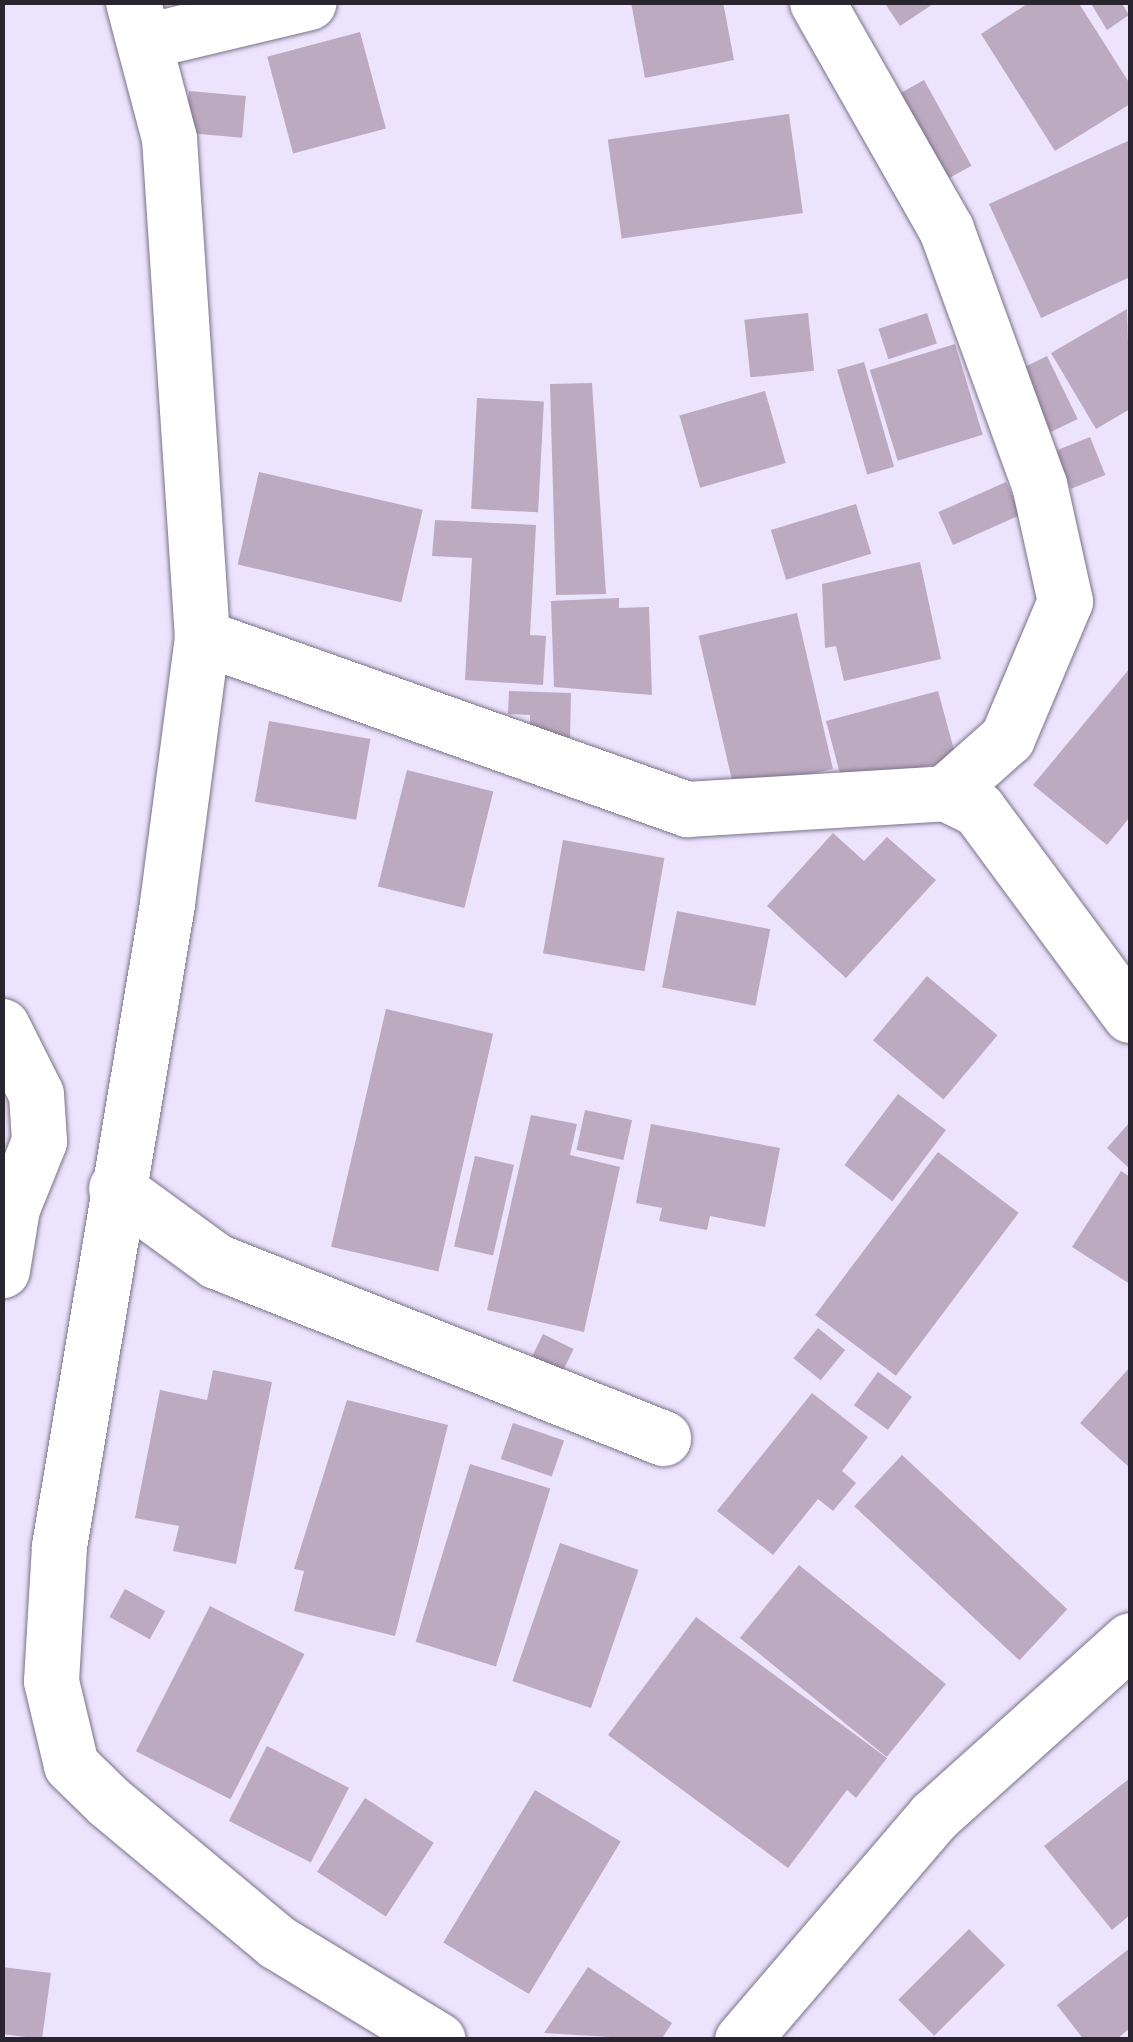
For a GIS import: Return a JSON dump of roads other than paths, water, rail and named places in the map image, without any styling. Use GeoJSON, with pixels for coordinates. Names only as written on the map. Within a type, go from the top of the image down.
{"type":"FeatureCollection","features":[{"type":"Feature","properties":{"kind":"street"},"geometry":{"type":"LineString","coordinates":[[308,2],[142,21],[169,138],[202,637],[167,904],[116,1188],[59,1546],[51,1682],[70,1765],[277,1942],[438,2040]]}},
{"type":"Feature","properties":{"kind":"street"},"geometry":{"type":"LineString","coordinates":[[817,2],[946,228],[1039,484],[1065,600],[1007,738],[946,792]]}},
{"type":"Feature","properties":{"kind":"street"},"geometry":{"type":"LineString","coordinates":[[202,637],[687,809],[946,792],[978,809],[1130,1014]]}},
{"type":"Feature","properties":{"kind":"street"},"geometry":{"type":"LineString","coordinates":[[2,1026],[36,1094],[39,1141],[7,1212],[2,1270]]}},
{"type":"Feature","properties":{"kind":"street"},"geometry":{"type":"LineString","coordinates":[[116,1188],[216,1262],[663,1438]]}},
{"type":"Feature","properties":{"kind":"street"},"geometry":{"type":"LineString","coordinates":[[742,2040],[934,1816],[1130,1640]]}}]}
